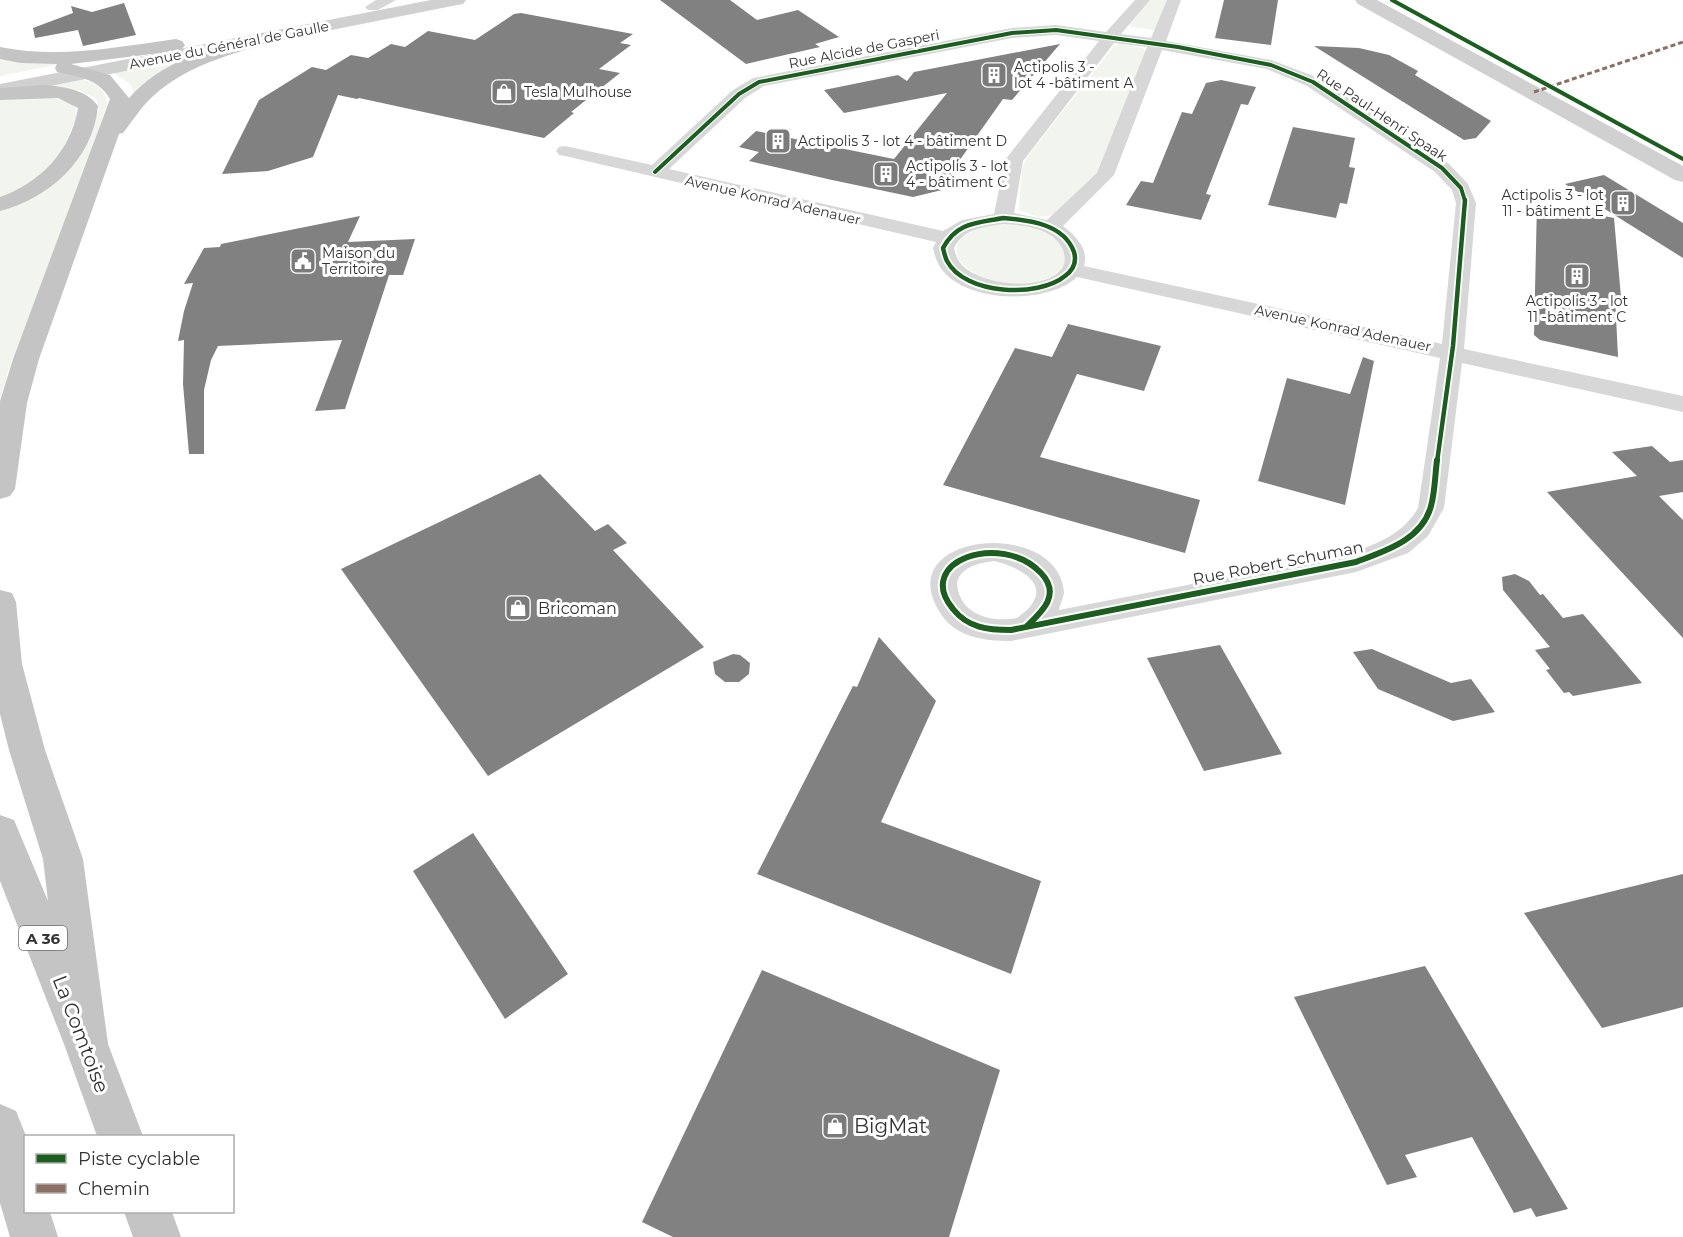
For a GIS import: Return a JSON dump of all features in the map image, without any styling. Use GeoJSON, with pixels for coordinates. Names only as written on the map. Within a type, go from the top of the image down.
{"type":"FeatureCollection","features":[{"type":"Feature","properties":{"kind":"highway"},"geometry":{"type":"LineString","coordinates":[[107,140],[146,91],[173,72],[196,61],[265,38]]}},
{"type":"Feature","properties":{"kind":"highway"},"geometry":{"type":"LineString","coordinates":[[0,53],[14,57],[74,58],[176,45]]}},
{"type":"Feature","properties":{"kind":"highway"},"geometry":{"type":"LineString","coordinates":[[0,489],[13,403],[26,358],[120,99],[113,85],[99,76],[64,68]]}},
{"type":"Feature","properties":{"kind":"highway"},"geometry":{"type":"LineString","coordinates":[[0,92],[62,93],[79,98],[88,106],[87,120],[66,164],[53,177],[30,192],[0,204]]}},
{"type":"Feature","properties":{"kind":"highway"},"geometry":{"type":"LineString","coordinates":[[0,602],[5,664],[27,750],[63,859],[86,1044]]}},
{"type":"Feature","properties":{"kind":"highway","name":"La Comtoise"},"geometry":{"type":"LineString","coordinates":[[0,832],[86,1044],[119,1135]]}},
{"type":"Feature","properties":{"kind":"highway"},"geometry":{"type":"LineString","coordinates":[[0,1127],[24,1204]]}},
{"type":"Feature","properties":{"kind":"highway"},"geometry":{"type":"LineString","coordinates":[[27,1213],[34,1237]]}},
{"type":"Feature","properties":{"kind":"highway"},"geometry":{"type":"LineString","coordinates":[[148,1213],[157,1237]]}},
{"type":"Feature","properties":{"kind":"main road","name":"Avenue du Général de Gaulle"},"geometry":{"type":"LineString","coordinates":[[0,81],[409,0]]}},
{"type":"Feature","properties":{"kind":"main road","name":"Avenue du Général de Gaulle"},"geometry":{"type":"LineString","coordinates":[[0,92],[456,0]]}},
{"type":"Feature","properties":{"kind":"main road"},"geometry":{"type":"LineString","coordinates":[[1364,0],[1683,175]]}},
{"type":"Feature","properties":{"kind":"street"},"geometry":{"type":"LineString","coordinates":[[1003,218],[1014,160],[1110,37],[1143,0]]}},
{"type":"Feature","properties":{"kind":"street"},"geometry":{"type":"LineString","coordinates":[[1050,228],[1105,175],[1174,0]]}},
{"type":"Feature","properties":{"kind":"street","name":"Rue Alcide de Gasperi"},"geometry":{"type":"LineString","coordinates":[[655,172],[739,94],[759,82],[1012,33],[1056,30],[1158,44]]}},
{"type":"Feature","properties":{"kind":"street","name":"Rue Paul-Henri Spaak"},"geometry":{"type":"LineString","coordinates":[[1158,44],[1243,58],[1295,73],[1313,82],[1442,168],[1461,188],[1466,203],[1452,352]]}},
{"type":"Feature","properties":{"kind":"street","name":"Avenue Konrad Adenauer"},"geometry":{"type":"LineString","coordinates":[[565,151],[947,238]]}},
{"type":"Feature","properties":{"kind":"street"},"geometry":{"type":"LineString","coordinates":[[1003,218],[1019,219],[1050,228],[1064,237],[1073,247],[1076,259],[1072,270],[1061,280],[1034,289],[1002,290],[980,285],[961,277],[948,266],[943,256],[943,247],[947,238],[969,223],[1003,218]]}},
{"type":"Feature","properties":{"kind":"street","name":"Avenue Konrad Adenauer"},"geometry":{"type":"LineString","coordinates":[[1072,270],[1683,404]]}},
{"type":"Feature","properties":{"kind":"street","name":"Rue Robert Schuman"},"geometry":{"type":"LineString","coordinates":[[1051,593],[1047,580],[1039,568],[1026,558],[1010,552],[992,550],[975,552],[961,558],[950,568],[944,579],[943,593],[949,606],[960,617],[975,626],[992,630],[1011,630],[1356,562],[1398,546],[1419,529],[1431,508],[1452,352]]}},
{"type":"Feature","properties":{"kind":"street"},"geometry":{"type":"LineString","coordinates":[[1027,626],[1040,618],[1048,606],[1051,593],[1110,610]]}},
{"type":"Feature","properties":{"kind":"shaded area"},"geometry":{"type":"Polygon","coordinates":[[[1149,0],[1167,0],[1155,30],[1131,27],[1129,25],[1149,0]]]}},
{"type":"Feature","properties":{"kind":"shaded area"},"geometry":{"type":"Polygon","coordinates":[[[1119,44],[1142,48],[1146,51],[1098,174],[1054,215],[1038,217],[1019,210],[1022,169],[1027,157],[1114,46],[1119,44]]]}},
{"type":"Feature","properties":{"kind":"shaded area"},"geometry":{"type":"Polygon","coordinates":[[[206,53],[154,78],[134,93],[130,84],[112,72],[206,53]]]}},
{"type":"Feature","properties":{"kind":"shaded area"},"geometry":{"type":"Polygon","coordinates":[[[0,58],[87,59],[0,76],[0,58]]]}},
{"type":"Feature","properties":{"kind":"shaded area"},"geometry":{"type":"Polygon","coordinates":[[[82,79],[102,90],[107,103],[67,225],[12,359],[0,399],[0,208],[54,183],[74,163],[99,109],[96,99],[81,91],[44,86],[82,79]]]}},
{"type":"Feature","properties":{"kind":"shaded area"},"geometry":{"type":"Polygon","coordinates":[[[54,98],[73,104],[76,111],[76,118],[57,163],[37,181],[0,198],[0,99],[54,98]]]}},
{"type":"Feature","properties":{"kind":"shaded area"},"geometry":{"type":"Polygon","coordinates":[[[1000,224],[1031,228],[1049,235],[1063,248],[1065,255],[1061,268],[1055,274],[1038,282],[1016,285],[995,282],[976,274],[963,264],[957,253],[959,241],[973,231],[1000,224]]]}},
{"type":"Feature","properties":{"kind":"building"},"geometry":{"type":"Polygon","coordinates":[[[660,0],[730,0],[757,20],[798,10],[839,37],[815,44],[820,47],[746,64],[660,0]]]}},
{"type":"Feature","properties":{"kind":"building"},"geometry":{"type":"Polygon","coordinates":[[[1224,0],[1278,0],[1271,45],[1215,38],[1224,0]]]}},
{"type":"Feature","properties":{"kind":"building"},"geometry":{"type":"Polygon","coordinates":[[[124,3],[136,35],[83,46],[78,30],[35,38],[33,28],[73,13],[71,6],[92,12],[124,3]]]}},
{"type":"Feature","properties":{"kind":"building"},"geometry":{"type":"Polygon","coordinates":[[[521,13],[633,34],[620,43],[631,45],[599,69],[620,73],[571,112],[574,113],[544,138],[338,95],[313,157],[268,171],[222,174],[259,100],[312,67],[326,70],[351,55],[368,58],[391,44],[405,47],[428,31],[475,40],[514,14],[521,13]]]}},
{"type":"Feature","properties":{"kind":"building"},"geometry":{"type":"Polygon","coordinates":[[[1060,44],[1012,100],[1003,99],[952,171],[955,171],[942,190],[913,197],[832,180],[749,161],[759,152],[739,147],[756,131],[894,159],[947,93],[844,113],[824,90],[898,75],[907,81],[914,72],[1060,44]]]}},
{"type":"Feature","properties":{"kind":"building"},"geometry":{"type":"Polygon","coordinates":[[[1314,46],[1359,48],[1389,55],[1418,71],[1415,75],[1491,121],[1476,138],[1464,140],[1314,46]]]}},
{"type":"Feature","properties":{"kind":"building"},"geometry":{"type":"Polygon","coordinates":[[[1221,80],[1256,87],[1248,105],[1241,104],[1206,194],[1211,195],[1201,220],[1126,205],[1141,181],[1153,183],[1182,112],[1192,114],[1206,83],[1221,80]]]}},
{"type":"Feature","properties":{"kind":"building"},"geometry":{"type":"Polygon","coordinates":[[[1293,127],[1355,138],[1349,167],[1355,168],[1347,204],[1340,203],[1336,218],[1268,205],[1293,127]]]}},
{"type":"Feature","properties":{"kind":"building","name":"Actipolis 3 - lot 11 - bâtiment E"},"geometry":{"type":"Polygon","coordinates":[[[1604,175],[1683,223],[1683,258],[1565,184],[1604,175]]]}},
{"type":"Feature","properties":{"kind":"building","name":"Actipolis 3 - lot 11 -bâtiment C"},"geometry":{"type":"Polygon","coordinates":[[[1537,203],[1614,218],[1621,297],[1615,296],[1618,357],[1540,340],[1534,335],[1537,203]]]}},
{"type":"Feature","properties":{"kind":"building"},"geometry":{"type":"Polygon","coordinates":[[[360,216],[348,242],[415,239],[403,275],[389,275],[345,409],[315,411],[342,340],[218,346],[211,360],[204,390],[204,454],[189,454],[183,384],[184,340],[178,341],[193,283],[184,284],[204,248],[220,247],[221,244],[360,216]]]}},
{"type":"Feature","properties":{"kind":"building"},"geometry":{"type":"Polygon","coordinates":[[[1068,324],[1161,346],[1144,391],[1077,374],[1040,457],[1200,500],[1185,553],[943,485],[1015,348],[1052,357],[1068,324]]]}},
{"type":"Feature","properties":{"kind":"building"},"geometry":{"type":"Polygon","coordinates":[[[1363,357],[1374,361],[1345,505],[1258,481],[1287,378],[1350,394],[1363,357]]]}},
{"type":"Feature","properties":{"kind":"building"},"geometry":{"type":"Polygon","coordinates":[[[1652,446],[1670,462],[1683,460],[1683,492],[1659,496],[1683,520],[1683,638],[1547,492],[1637,476],[1612,452],[1652,446]]]}},
{"type":"Feature","properties":{"kind":"building","name":"Bricoman"},"geometry":{"type":"Polygon","coordinates":[[[540,474],[595,531],[608,524],[627,543],[613,550],[704,647],[488,776],[341,569],[540,474]]]}},
{"type":"Feature","properties":{"kind":"building"},"geometry":{"type":"Polygon","coordinates":[[[1515,574],[1529,581],[1563,618],[1583,614],[1642,683],[1573,696],[1569,692],[1564,693],[1546,670],[1550,669],[1535,650],[1550,647],[1503,590],[1502,577],[1515,574]]]}},
{"type":"Feature","properties":{"kind":"building"},"geometry":{"type":"Polygon","coordinates":[[[879,637],[936,701],[881,822],[1041,881],[1011,974],[757,874],[853,686],[857,687],[879,637]]]}},
{"type":"Feature","properties":{"kind":"building"},"geometry":{"type":"Polygon","coordinates":[[[1220,645],[1282,754],[1204,771],[1147,658],[1220,645]]]}},
{"type":"Feature","properties":{"kind":"building"},"geometry":{"type":"Polygon","coordinates":[[[1372,649],[1451,683],[1471,679],[1495,712],[1453,721],[1378,689],[1353,652],[1372,649]]]}},
{"type":"Feature","properties":{"kind":"building"},"geometry":{"type":"Polygon","coordinates":[[[733,654],[740,655],[750,663],[749,674],[739,682],[725,682],[715,674],[713,662],[733,654]]]}},
{"type":"Feature","properties":{"kind":"building"},"geometry":{"type":"Polygon","coordinates":[[[473,833],[568,974],[505,1019],[413,871],[473,833]]]}},
{"type":"Feature","properties":{"kind":"building"},"geometry":{"type":"Polygon","coordinates":[[[1683,874],[1683,1007],[1602,1028],[1524,913],[1683,874]]]}},
{"type":"Feature","properties":{"kind":"building"},"geometry":{"type":"Polygon","coordinates":[[[1425,966],[1568,1209],[1536,1217],[1531,1208],[1514,1213],[1472,1137],[1405,1155],[1417,1177],[1387,1185],[1294,997],[1425,966]]]}},
{"type":"Feature","properties":{"kind":"building","name":"BigMat"},"geometry":{"type":"Polygon","coordinates":[[[762,970],[1000,1070],[949,1237],[673,1237],[642,1222],[762,970]]]}},
{"type":"Feature","properties":{"kind":"marked path"},"geometry":{"type":"LineString","coordinates":[[1534,92],[1683,42]]}},
{"type":"Feature","properties":{"kind":"cycle path"},"geometry":{"type":"LineString","coordinates":[[1392,0],[1683,159]]}},
{"type":"Feature","properties":{"kind":"cycle path"},"geometry":{"type":"LineString","coordinates":[[655,172],[739,94],[759,82],[1012,33],[1056,30],[1178,47],[1271,65],[1313,82],[1442,168],[1461,188],[1466,203],[1453,346],[1431,508],[1419,529],[1398,546],[1356,562],[1011,630],[992,630],[974,626],[958,615],[951,608],[943,590],[946,573],[953,565],[973,554],[994,551],[1015,555],[1033,564],[1045,577],[1050,593],[1045,610],[1027,626]]}},
{"type":"Feature","properties":{"kind":"cycle path"},"geometry":{"type":"LineString","coordinates":[[1003,218],[1035,222],[1056,230],[1071,245],[1075,255],[1070,272],[1044,287],[1005,290],[980,285],[960,275],[947,262],[943,248],[950,234],[969,224],[1003,218]]}},
{"type":"Feature","properties":{"kind":"place","name":"Actipolis 3 - lot 4 -bâtiment A"},"geometry":{"type":"Point","coordinates":[994,75]}},
{"type":"Feature","properties":{"kind":"place","name":"Tesla Mulhouse"},"geometry":{"type":"Point","coordinates":[504,92]}},
{"type":"Feature","properties":{"kind":"place","name":"Actipolis 3 - lot 4 - bâtiment D"},"geometry":{"type":"Point","coordinates":[778,141]}},
{"type":"Feature","properties":{"kind":"place","name":"Actipolis 3 - lot 4 - bâtiment C"},"geometry":{"type":"Point","coordinates":[886,174]}},
{"type":"Feature","properties":{"kind":"place","name":"Actipolis 3 - lot 11 - bâtiment E"},"geometry":{"type":"Point","coordinates":[1623,203]}},
{"type":"Feature","properties":{"kind":"place","name":"Maison du Territoire"},"geometry":{"type":"Point","coordinates":[303,261]}},
{"type":"Feature","properties":{"kind":"place","name":"Actipolis 3 - lot 11 -bâtiment C"},"geometry":{"type":"Point","coordinates":[1577,276]}},
{"type":"Feature","properties":{"kind":"place","name":"Bricoman"},"geometry":{"type":"Point","coordinates":[518,608]}},
{"type":"Feature","properties":{"kind":"place","name":"BigMat"},"geometry":{"type":"Point","coordinates":[835,1126]}}]}
